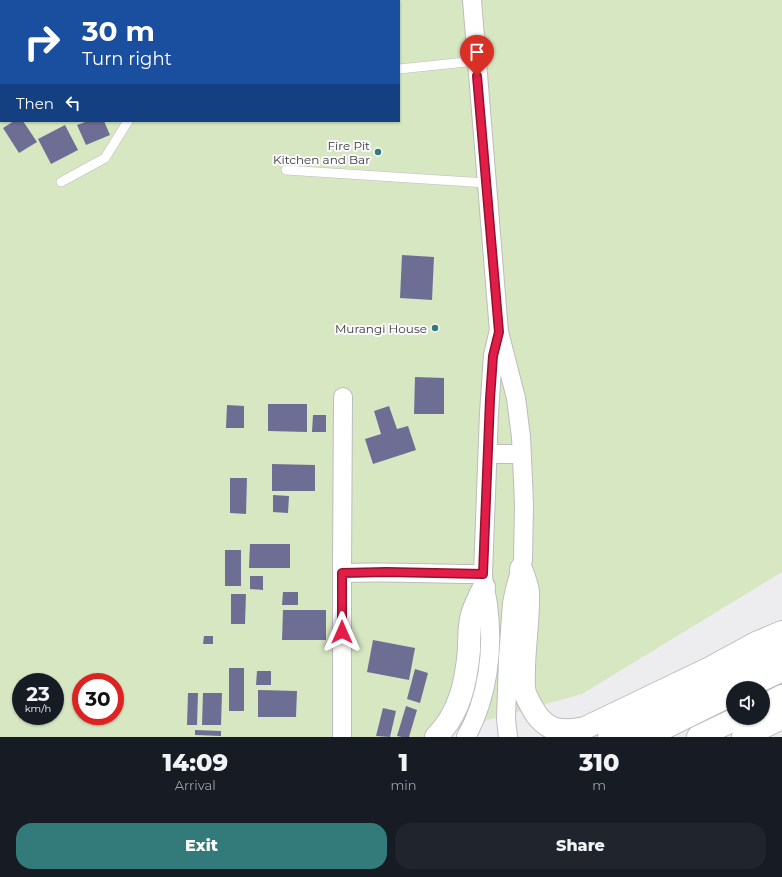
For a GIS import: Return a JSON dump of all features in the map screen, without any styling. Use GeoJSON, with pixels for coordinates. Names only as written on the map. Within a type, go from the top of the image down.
{"type":"FeatureCollection","features":[{"type":"Feature","properties":{"kind":"main road"},"geometry":{"type":"LineString","coordinates":[[521,569],[526,580],[528,591],[524,658],[525,691],[529,704],[541,720],[554,730],[565,731],[585,728],[710,668],[756,643],[782,632]]}},
{"type":"Feature","properties":{"kind":"main road"},"geometry":{"type":"LineString","coordinates":[[436,737],[450,720],[460,700],[466,674],[470,620],[483,581]]}},
{"type":"Feature","properties":{"kind":"main road"},"geometry":{"type":"LineString","coordinates":[[609,737],[710,692],[782,654]]}},
{"type":"Feature","properties":{"kind":"main road"},"geometry":{"type":"LineString","coordinates":[[759,681],[782,670]]}},
{"type":"Feature","properties":{"kind":"main road"},"geometry":{"type":"LineString","coordinates":[[770,702],[782,696]]}},
{"type":"Feature","properties":{"kind":"main road"},"geometry":{"type":"LineString","coordinates":[[646,737],[726,697]]}},
{"type":"Feature","properties":{"kind":"main road"},"geometry":{"type":"LineString","coordinates":[[743,737],[782,718]]}},
{"type":"Feature","properties":{"kind":"main road"},"geometry":{"type":"LineString","coordinates":[[698,737],[726,724]]}},
{"type":"Feature","properties":{"kind":"street"},"geometry":{"type":"LineString","coordinates":[[472,0],[499,332],[516,398],[522,454],[524,505],[523,560],[511,611],[506,719],[508,737]]}},
{"type":"Feature","properties":{"kind":"street"},"geometry":{"type":"LineString","coordinates":[[466,737],[481,704],[486,675],[490,627],[488,605],[483,581],[492,370],[493,356],[499,332]]}},
{"type":"Feature","properties":{"kind":"street"},"geometry":{"type":"LineString","coordinates":[[342,737],[343,397]]}},
{"type":"Feature","properties":{"kind":"street"},"geometry":{"type":"LineString","coordinates":[[488,454],[522,454]]}},
{"type":"Feature","properties":{"kind":"street"},"geometry":{"type":"LineString","coordinates":[[342,573],[387,572],[483,581]]}},
{"type":"Feature","properties":{"kind":"lane"},"geometry":{"type":"LineString","coordinates":[[400,69],[476,61]]}},
{"type":"Feature","properties":{"kind":"lane"},"geometry":{"type":"LineString","coordinates":[[61,182],[105,158],[127,122]]}},
{"type":"Feature","properties":{"kind":"lane"},"geometry":{"type":"LineString","coordinates":[[286,170],[486,183]]}},
{"type":"Feature","properties":{"kind":"green space"},"geometry":{"type":"Polygon","coordinates":[[[400,0],[782,0],[782,572],[582,694],[427,737],[0,737],[0,122],[400,122],[400,0]]]}},
{"type":"Feature","properties":{"kind":"building"},"geometry":{"type":"Polygon","coordinates":[[[12,122],[24,122],[37,142],[19,153],[3,128],[12,122]]]}},
{"type":"Feature","properties":{"kind":"building"},"geometry":{"type":"Polygon","coordinates":[[[85,122],[104,122],[110,135],[86,145],[77,125],[85,122]]]}},
{"type":"Feature","properties":{"kind":"building"},"geometry":{"type":"Polygon","coordinates":[[[65,125],[78,150],[51,164],[38,139],[65,125]]]}},
{"type":"Feature","properties":{"kind":"building"},"geometry":{"type":"Polygon","coordinates":[[[402,255],[434,257],[432,300],[400,298],[402,255]]]}},
{"type":"Feature","properties":{"kind":"building"},"geometry":{"type":"Polygon","coordinates":[[[415,377],[444,378],[444,414],[414,414],[415,377]]]}},
{"type":"Feature","properties":{"kind":"building"},"geometry":{"type":"Polygon","coordinates":[[[268,404],[307,404],[307,432],[268,431],[268,404]]]}},
{"type":"Feature","properties":{"kind":"building"},"geometry":{"type":"Polygon","coordinates":[[[227,405],[244,406],[244,428],[226,428],[227,405]]]}},
{"type":"Feature","properties":{"kind":"building"},"geometry":{"type":"Polygon","coordinates":[[[389,406],[397,429],[408,426],[416,450],[373,464],[365,439],[381,434],[374,411],[389,406]]]}},
{"type":"Feature","properties":{"kind":"building"},"geometry":{"type":"Polygon","coordinates":[[[313,415],[326,415],[326,432],[312,432],[313,415]]]}},
{"type":"Feature","properties":{"kind":"building"},"geometry":{"type":"Polygon","coordinates":[[[272,464],[315,465],[315,491],[272,491],[272,464]]]}},
{"type":"Feature","properties":{"kind":"building"},"geometry":{"type":"Polygon","coordinates":[[[230,478],[247,478],[246,514],[230,513],[230,478]]]}},
{"type":"Feature","properties":{"kind":"building"},"geometry":{"type":"Polygon","coordinates":[[[273,495],[289,496],[288,513],[273,512],[273,495]]]}},
{"type":"Feature","properties":{"kind":"building"},"geometry":{"type":"Polygon","coordinates":[[[250,544],[290,544],[290,568],[249,568],[250,544]]]}},
{"type":"Feature","properties":{"kind":"building"},"geometry":{"type":"Polygon","coordinates":[[[225,550],[241,550],[241,586],[225,586],[225,550]]]}},
{"type":"Feature","properties":{"kind":"building"},"geometry":{"type":"Polygon","coordinates":[[[250,576],[263,576],[263,590],[250,589],[250,576]]]}},
{"type":"Feature","properties":{"kind":"building"},"geometry":{"type":"Polygon","coordinates":[[[283,592],[298,592],[298,605],[282,605],[283,592]]]}},
{"type":"Feature","properties":{"kind":"building"},"geometry":{"type":"Polygon","coordinates":[[[231,594],[246,594],[245,624],[231,624],[231,594]]]}},
{"type":"Feature","properties":{"kind":"building"},"geometry":{"type":"Polygon","coordinates":[[[283,610],[326,610],[326,640],[282,640],[283,610]]]}},
{"type":"Feature","properties":{"kind":"building"},"geometry":{"type":"Polygon","coordinates":[[[204,636],[213,636],[213,644],[203,644],[204,636]]]}},
{"type":"Feature","properties":{"kind":"building"},"geometry":{"type":"Polygon","coordinates":[[[373,640],[415,648],[409,680],[367,672],[373,640]]]}},
{"type":"Feature","properties":{"kind":"building"},"geometry":{"type":"Polygon","coordinates":[[[229,668],[244,668],[244,711],[229,711],[229,668]]]}},
{"type":"Feature","properties":{"kind":"building"},"geometry":{"type":"Polygon","coordinates":[[[415,669],[428,673],[420,703],[407,699],[415,669]]]}},
{"type":"Feature","properties":{"kind":"building"},"geometry":{"type":"Polygon","coordinates":[[[257,671],[271,671],[271,685],[256,685],[257,671]]]}},
{"type":"Feature","properties":{"kind":"building"},"geometry":{"type":"Polygon","coordinates":[[[258,690],[297,691],[296,717],[258,717],[258,690]]]}},
{"type":"Feature","properties":{"kind":"building"},"geometry":{"type":"Polygon","coordinates":[[[188,693],[198,693],[197,725],[187,725],[188,693]]]}},
{"type":"Feature","properties":{"kind":"building"},"geometry":{"type":"Polygon","coordinates":[[[203,693],[222,693],[221,725],[202,725],[203,693]]]}},
{"type":"Feature","properties":{"kind":"building"},"geometry":{"type":"Polygon","coordinates":[[[406,706],[417,710],[409,737],[397,736],[406,706]]]}},
{"type":"Feature","properties":{"kind":"building"},"geometry":{"type":"Polygon","coordinates":[[[383,708],[396,711],[390,737],[376,736],[383,708]]]}},
{"type":"Feature","properties":{"kind":"building"},"geometry":{"type":"Polygon","coordinates":[[[195,730],[221,731],[221,736],[195,735],[195,730]]]}},
{"type":"Feature","properties":{"kind":"place","name":"Fire Pit Kitchen and Bar"},"geometry":{"type":"Point","coordinates":[378,152]}},
{"type":"Feature","properties":{"kind":"place","name":"Murangi House"},"geometry":{"type":"Point","coordinates":[435,328]}},
{"type":"Feature","properties":{"kind":"route"},"geometry":{"type":"LineString","coordinates":[[342,632],[342,573],[387,572],[483,574],[489,413],[493,356],[499,332],[477,76]]}}]}
